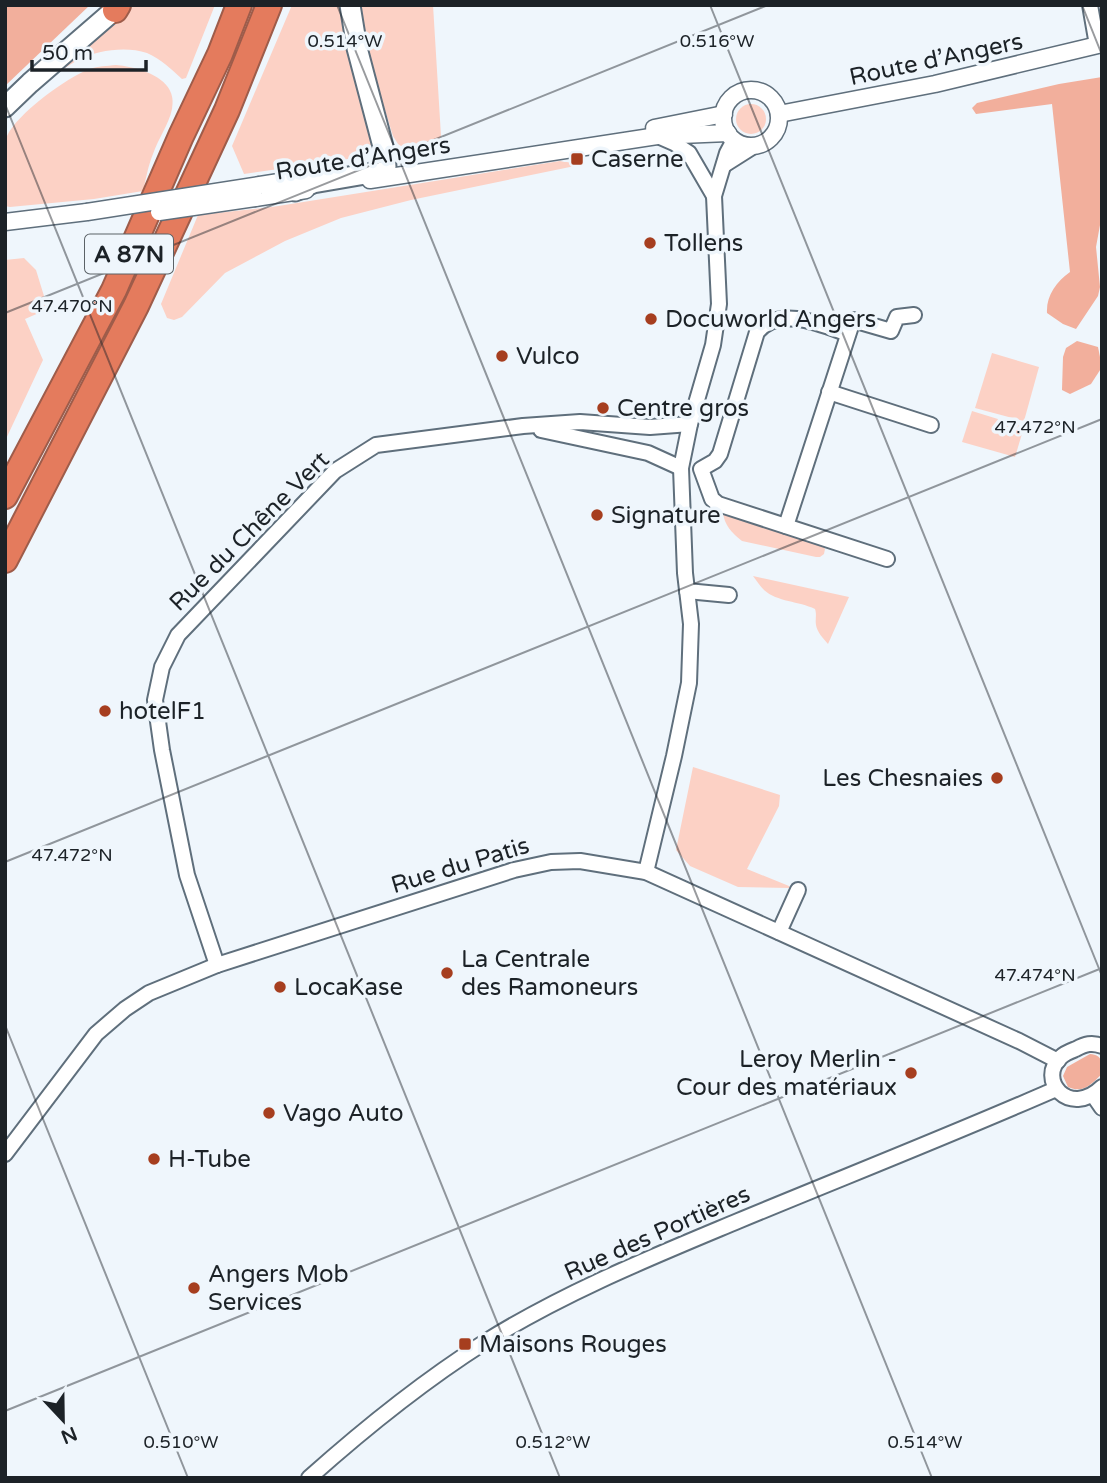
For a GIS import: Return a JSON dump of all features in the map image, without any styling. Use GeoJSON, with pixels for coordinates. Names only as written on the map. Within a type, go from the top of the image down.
{"type":"FeatureCollection","features":[{"type":"Feature","properties":{"kind":"highway","name":"A 87N"},"geometry":{"type":"LineString","coordinates":[[5,496],[114,290],[220,54],[239,5]]}},
{"type":"Feature","properties":{"kind":"highway","name":"A 87N"},"geometry":{"type":"LineString","coordinates":[[6,562],[136,306],[227,110],[269,5]]}},
{"type":"Feature","properties":{"kind":"main road"},"geometry":{"type":"LineString","coordinates":[[295,191],[313,183],[383,171],[386,167],[385,154],[357,48],[350,5]]}},
{"type":"Feature","properties":{"kind":"main road"},"geometry":{"type":"LineString","coordinates":[[5,107],[118,7]]}},
{"type":"Feature","properties":{"kind":"street"},"geometry":{"type":"LineString","coordinates":[[1090,5],[1099,45]]}},
{"type":"Feature","properties":{"kind":"street","name":"Route d’Angers"},"geometry":{"type":"LineString","coordinates":[[779,114],[935,84],[1099,45]]}},
{"type":"Feature","properties":{"kind":"street"},"geometry":{"type":"LineString","coordinates":[[724,164],[771,138],[778,127],[779,114],[776,104],[760,91],[751,89],[734,95],[728,102],[723,121],[731,137],[743,145],[754,146]]}},
{"type":"Feature","properties":{"kind":"street","name":"Route d’Angers"},"geometry":{"type":"LineString","coordinates":[[257,191],[295,191],[724,114]]}},
{"type":"Feature","properties":{"kind":"street","name":"Route d’Angers"},"geometry":{"type":"LineString","coordinates":[[510,153],[657,136],[731,137]]}},
{"type":"Feature","properties":{"kind":"street"},"geometry":{"type":"LineString","coordinates":[[657,136],[689,153],[714,196]]}},
{"type":"Feature","properties":{"kind":"street"},"geometry":{"type":"LineString","coordinates":[[646,872],[689,684],[691,624],[682,520],[681,468],[690,424],[713,345],[719,304],[714,196],[731,137]]}},
{"type":"Feature","properties":{"kind":"street","name":"Route d’Angers"},"geometry":{"type":"LineString","coordinates":[[5,233],[85,217],[257,191],[386,167],[482,158]]}},
{"type":"Feature","properties":{"kind":"street","name":"Route d’Angers"},"geometry":{"type":"LineString","coordinates":[[5,222],[85,217]]}},
{"type":"Feature","properties":{"kind":"street"},"geometry":{"type":"LineString","coordinates":[[786,526],[853,320],[891,331],[897,317],[914,315]]}},
{"type":"Feature","properties":{"kind":"street"},"geometry":{"type":"LineString","coordinates":[[848,334],[794,318],[762,326],[757,332],[720,454],[715,461],[701,469],[712,499],[718,504],[887,559]]}},
{"type":"Feature","properties":{"kind":"street"},"geometry":{"type":"LineString","coordinates":[[830,392],[931,425]]}},
{"type":"Feature","properties":{"kind":"street","name":"Rue du Chêne Vert"},"geometry":{"type":"LineString","coordinates":[[218,965],[187,875],[162,750],[155,700],[162,667],[178,635],[335,471],[376,445],[523,426],[580,422],[650,427],[690,424]]}},
{"type":"Feature","properties":{"kind":"street"},"geometry":{"type":"LineString","coordinates":[[523,426],[648,453],[681,468]]}},
{"type":"Feature","properties":{"kind":"street"},"geometry":{"type":"LineString","coordinates":[[687,591],[729,595]]}},
{"type":"Feature","properties":{"kind":"street","name":"Rue du Patis"},"geometry":{"type":"LineString","coordinates":[[5,1154],[96,1034],[149,993],[218,965],[514,870],[551,862],[580,861],[646,872],[1058,1061]]}},
{"type":"Feature","properties":{"kind":"street"},"geometry":{"type":"LineString","coordinates":[[779,932],[798,890]]}},
{"type":"Feature","properties":{"kind":"street"},"geometry":{"type":"LineString","coordinates":[[1101,1043],[1084,1045],[1062,1056],[1053,1074],[1056,1089],[1060,1094],[1081,1100],[1098,1091],[1102,1108]]}},
{"type":"Feature","properties":{"kind":"street","name":"Rue des Portières"},"geometry":{"type":"LineString","coordinates":[[309,1478],[384,1413],[451,1365],[487,1341],[564,1298],[643,1260],[1056,1089]]}},
{"type":"Feature","properties":{"kind":"shaded area"},"geometry":{"type":"Polygon","coordinates":[[[90,5],[5,86],[5,7],[90,5]]]}},
{"type":"Feature","properties":{"kind":"shaded area"},"geometry":{"type":"Polygon","coordinates":[[[126,5],[215,5],[186,78],[182,79],[147,53],[121,50],[86,57],[51,77],[126,5]]]}},
{"type":"Feature","properties":{"kind":"shaded area"},"geometry":{"type":"Polygon","coordinates":[[[292,5],[345,5],[374,142],[367,152],[355,158],[244,174],[232,146],[292,5]]]}},
{"type":"Feature","properties":{"kind":"shaded area"},"geometry":{"type":"Polygon","coordinates":[[[361,5],[433,5],[441,136],[433,142],[404,148],[393,136],[369,58],[361,5]]]}},
{"type":"Feature","properties":{"kind":"shaded area"},"geometry":{"type":"Polygon","coordinates":[[[116,65],[135,68],[155,76],[169,89],[173,98],[171,115],[155,148],[143,191],[94,199],[5,206],[5,148],[12,127],[44,97],[80,73],[116,65]]]}},
{"type":"Feature","properties":{"kind":"shaded area"},"geometry":{"type":"Polygon","coordinates":[[[1102,77],[1102,214],[1096,247],[1100,287],[1098,296],[1076,329],[1047,313],[1053,290],[1070,272],[1052,104],[976,114],[972,108],[977,103],[1102,77]]]}},
{"type":"Feature","properties":{"kind":"shaded area"},"geometry":{"type":"Polygon","coordinates":[[[751,104],[762,108],[766,119],[762,130],[751,134],[740,130],[736,119],[740,108],[751,104]]]}},
{"type":"Feature","properties":{"kind":"shaded area"},"geometry":{"type":"Polygon","coordinates":[[[560,161],[577,164],[341,218],[285,241],[225,273],[182,317],[174,320],[167,318],[161,304],[198,215],[272,207],[560,161]]]}},
{"type":"Feature","properties":{"kind":"shaded area"},"geometry":{"type":"Polygon","coordinates":[[[24,258],[36,270],[48,309],[25,319],[43,360],[5,441],[5,260],[24,258]]]}},
{"type":"Feature","properties":{"kind":"shaded area"},"geometry":{"type":"Polygon","coordinates":[[[1077,341],[1098,347],[1102,367],[1091,384],[1070,394],[1062,390],[1063,357],[1066,348],[1077,341]]]}},
{"type":"Feature","properties":{"kind":"shaded area"},"geometry":{"type":"Polygon","coordinates":[[[992,353],[1039,367],[1024,421],[975,408],[992,353]]]}},
{"type":"Feature","properties":{"kind":"shaded area"},"geometry":{"type":"Polygon","coordinates":[[[972,411],[1024,427],[1015,457],[962,442],[972,411]]]}},
{"type":"Feature","properties":{"kind":"shaded area"},"geometry":{"type":"Polygon","coordinates":[[[723,512],[822,544],[824,554],[816,557],[742,541],[729,528],[723,512]]]}},
{"type":"Feature","properties":{"kind":"shaded area"},"geometry":{"type":"Polygon","coordinates":[[[753,576],[849,597],[828,644],[817,628],[815,609],[769,594],[753,576]]]}},
{"type":"Feature","properties":{"kind":"shaded area"},"geometry":{"type":"Polygon","coordinates":[[[693,767],[780,795],[779,806],[747,869],[790,888],[738,887],[690,866],[676,850],[693,767]]]}},
{"type":"Feature","properties":{"kind":"shaded area"},"geometry":{"type":"Polygon","coordinates":[[[1090,1054],[1100,1058],[1102,1074],[1083,1089],[1068,1087],[1063,1076],[1067,1067],[1090,1054]]]}},
{"type":"Feature","properties":{"kind":"place","name":"Caserne"},"geometry":{"type":"Point","coordinates":[577,159]}},
{"type":"Feature","properties":{"kind":"place","name":"Tollens"},"geometry":{"type":"Point","coordinates":[650,243]}},
{"type":"Feature","properties":{"kind":"place","name":"Docuworld Angers"},"geometry":{"type":"Point","coordinates":[651,319]}},
{"type":"Feature","properties":{"kind":"place","name":"Vulco"},"geometry":{"type":"Point","coordinates":[502,356]}},
{"type":"Feature","properties":{"kind":"place","name":"Centre gros"},"geometry":{"type":"Point","coordinates":[603,408]}},
{"type":"Feature","properties":{"kind":"place","name":"Signature"},"geometry":{"type":"Point","coordinates":[597,515]}},
{"type":"Feature","properties":{"kind":"place","name":"hotelF1"},"geometry":{"type":"Point","coordinates":[105,711]}},
{"type":"Feature","properties":{"kind":"place","name":"Les Chesnaies"},"geometry":{"type":"Point","coordinates":[997,778]}},
{"type":"Feature","properties":{"kind":"place","name":"La Centrale des Ramoneurs"},"geometry":{"type":"Point","coordinates":[447,973]}},
{"type":"Feature","properties":{"kind":"place","name":"LocaKase"},"geometry":{"type":"Point","coordinates":[280,987]}},
{"type":"Feature","properties":{"kind":"place","name":"Leroy Merlin - Cour des matériaux"},"geometry":{"type":"Point","coordinates":[911,1073]}},
{"type":"Feature","properties":{"kind":"place","name":"Vago Auto"},"geometry":{"type":"Point","coordinates":[269,1113]}},
{"type":"Feature","properties":{"kind":"place","name":"H-Tube"},"geometry":{"type":"Point","coordinates":[154,1159]}},
{"type":"Feature","properties":{"kind":"place","name":"Angers Mob Services"},"geometry":{"type":"Point","coordinates":[194,1288]}},
{"type":"Feature","properties":{"kind":"place","name":"Maisons Rouges"},"geometry":{"type":"Point","coordinates":[465,1344]}}]}
